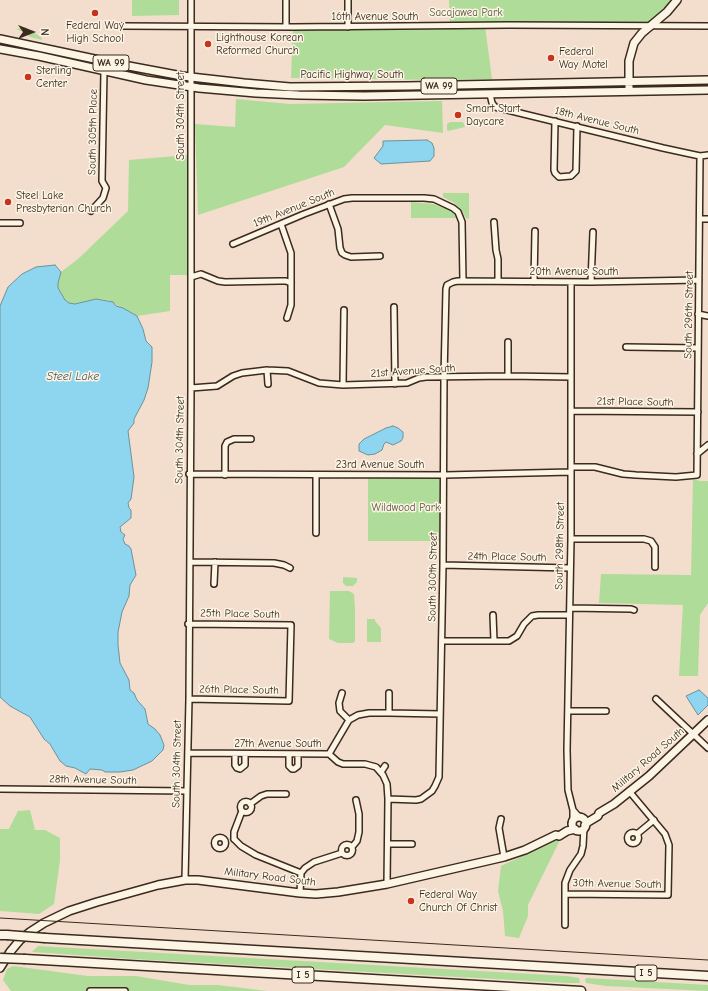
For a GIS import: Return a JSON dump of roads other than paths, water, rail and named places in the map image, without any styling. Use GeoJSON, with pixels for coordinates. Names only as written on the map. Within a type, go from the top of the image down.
{"type":"FeatureCollection","features":[{"type":"Feature","properties":{"kind":"highway","name":"I 5"},"geometry":{"type":"LineString","coordinates":[[4,935],[708,976]]}},
{"type":"Feature","properties":{"kind":"highway","name":"I 5"},"geometry":{"type":"LineString","coordinates":[[0,958],[581,991]]}},
{"type":"Feature","properties":{"kind":"main road"},"geometry":{"type":"LineString","coordinates":[[629,91],[629,61],[632,48],[637,38],[667,12],[677,0]]}},
{"type":"Feature","properties":{"kind":"main road","name":"Pacific Highway South"},"geometry":{"type":"LineString","coordinates":[[0,39],[190,77],[290,87],[708,80]]}},
{"type":"Feature","properties":{"kind":"main road","name":"Pacific Highway South"},"geometry":{"type":"LineString","coordinates":[[0,49],[39,56],[104,71],[191,87],[299,96],[708,90]]}},
{"type":"Feature","properties":{"kind":"main road"},"geometry":{"type":"LineString","coordinates":[[490,94],[492,90],[495,89],[514,89],[528,84]]}},
{"type":"Feature","properties":{"kind":"main road","name":"Military Road South"},"geometry":{"type":"LineString","coordinates":[[0,968],[20,940],[44,923],[96,902],[128,892],[185,880],[207,880],[300,893],[316,894],[338,892],[387,884],[504,857],[525,850],[556,835],[559,836],[567,831],[580,828],[598,816],[599,813],[614,804],[649,776],[708,720]]}},
{"type":"Feature","properties":{"kind":"main road","name":"Military Road South"},"geometry":{"type":"LineString","coordinates":[[556,835],[577,819],[588,817],[596,812],[599,813]]}},
{"type":"Feature","properties":{"kind":"main road"},"geometry":{"type":"LineString","coordinates":[[577,819],[585,820],[580,828],[573,826],[577,819]]}},
{"type":"Feature","properties":{"kind":"street","name":"South 304th Street"},"geometry":{"type":"LineString","coordinates":[[185,880],[190,562],[191,0]]}},
{"type":"Feature","properties":{"kind":"street"},"geometry":{"type":"LineString","coordinates":[[286,0],[286,27]]}},
{"type":"Feature","properties":{"kind":"street"},"geometry":{"type":"LineString","coordinates":[[348,0],[348,27]]}},
{"type":"Feature","properties":{"kind":"street","name":"16th Avenue South"},"geometry":{"type":"LineString","coordinates":[[123,26],[708,26]]}},
{"type":"Feature","properties":{"kind":"street","name":"South 305th Place"},"geometry":{"type":"LineString","coordinates":[[91,210],[103,198],[106,188],[102,182],[104,71]]}},
{"type":"Feature","properties":{"kind":"street","name":"18th Avenue South"},"geometry":{"type":"LineString","coordinates":[[490,94],[492,103],[495,107],[700,156],[708,155]]}},
{"type":"Feature","properties":{"kind":"street"},"geometry":{"type":"LineString","coordinates":[[555,121],[554,170],[559,177],[571,176],[576,171],[577,126]]}},
{"type":"Feature","properties":{"kind":"street","name":"South 296th Street"},"geometry":{"type":"LineString","coordinates":[[697,475],[700,156]]}},
{"type":"Feature","properties":{"kind":"street","name":"19th Avenue South"},"geometry":{"type":"LineString","coordinates":[[233,244],[329,204],[352,198],[424,198],[434,200],[454,208],[460,215],[463,227],[463,281]]}},
{"type":"Feature","properties":{"kind":"street"},"geometry":{"type":"LineString","coordinates":[[329,204],[338,229],[342,253],[351,257],[380,256]]}},
{"type":"Feature","properties":{"kind":"street"},"geometry":{"type":"LineString","coordinates":[[700,219],[708,219]]}},
{"type":"Feature","properties":{"kind":"street"},"geometry":{"type":"LineString","coordinates":[[494,222],[498,259],[498,282]]}},
{"type":"Feature","properties":{"kind":"street"},"geometry":{"type":"LineString","coordinates":[[0,223],[20,223]]}},
{"type":"Feature","properties":{"kind":"street"},"geometry":{"type":"LineString","coordinates":[[280,224],[291,253],[291,305],[287,318]]}},
{"type":"Feature","properties":{"kind":"street"},"geometry":{"type":"LineString","coordinates":[[534,282],[535,231]]}},
{"type":"Feature","properties":{"kind":"street"},"geometry":{"type":"LineString","coordinates":[[591,282],[592,232]]}},
{"type":"Feature","properties":{"kind":"street"},"geometry":{"type":"LineString","coordinates":[[191,277],[201,274],[218,281],[225,282],[286,281],[291,284]]}},
{"type":"Feature","properties":{"kind":"street","name":"20th Avenue South"},"geometry":{"type":"LineString","coordinates":[[449,283],[463,281],[591,282],[699,280]]}},
{"type":"Feature","properties":{"kind":"street","name":"South 298th Street"},"geometry":{"type":"LineString","coordinates":[[572,282],[568,781],[569,796],[577,819]]}},
{"type":"Feature","properties":{"kind":"street","name":"South 300th Street"},"geometry":{"type":"LineString","coordinates":[[388,799],[416,800],[426,796],[435,786],[439,777],[445,475],[444,377],[446,289],[449,283]]}},
{"type":"Feature","properties":{"kind":"street"},"geometry":{"type":"LineString","coordinates":[[394,307],[395,384]]}},
{"type":"Feature","properties":{"kind":"street"},"geometry":{"type":"LineString","coordinates":[[343,385],[344,310]]}},
{"type":"Feature","properties":{"kind":"street"},"geometry":{"type":"LineString","coordinates":[[698,314],[708,316]]}},
{"type":"Feature","properties":{"kind":"street"},"geometry":{"type":"LineString","coordinates":[[508,342],[508,376]]}},
{"type":"Feature","properties":{"kind":"street"},"geometry":{"type":"LineString","coordinates":[[626,348],[698,348]]}},
{"type":"Feature","properties":{"kind":"street"},"geometry":{"type":"LineString","coordinates":[[267,370],[268,384]]}},
{"type":"Feature","properties":{"kind":"street","name":"21st Avenue South"},"geometry":{"type":"LineString","coordinates":[[191,388],[213,387],[220,385],[233,376],[242,373],[267,370],[288,371],[319,383],[343,385],[395,384],[407,383],[419,378],[444,377],[571,377]]}},
{"type":"Feature","properties":{"kind":"street","name":"21st Place South"},"geometry":{"type":"LineString","coordinates":[[572,411],[698,412]]}},
{"type":"Feature","properties":{"kind":"street"},"geometry":{"type":"LineString","coordinates":[[225,475],[225,446],[227,442],[234,439],[251,439]]}},
{"type":"Feature","properties":{"kind":"street"},"geometry":{"type":"LineString","coordinates":[[697,454],[708,445]]}},
{"type":"Feature","properties":{"kind":"street","name":"23rd Avenue South"},"geometry":{"type":"LineString","coordinates":[[190,474],[445,475],[595,467],[636,476],[676,477],[697,475]]}},
{"type":"Feature","properties":{"kind":"street"},"geometry":{"type":"LineString","coordinates":[[316,475],[316,533]]}},
{"type":"Feature","properties":{"kind":"street"},"geometry":{"type":"LineString","coordinates":[[571,539],[644,539],[653,542],[655,547],[655,567]]}},
{"type":"Feature","properties":{"kind":"street"},"geometry":{"type":"LineString","coordinates":[[190,562],[274,563],[290,568]]}},
{"type":"Feature","properties":{"kind":"street"},"geometry":{"type":"LineString","coordinates":[[214,562],[214,584]]}},
{"type":"Feature","properties":{"kind":"street","name":"24th Place South"},"geometry":{"type":"LineString","coordinates":[[443,565],[570,568]]}},
{"type":"Feature","properties":{"kind":"street"},"geometry":{"type":"LineString","coordinates":[[570,608],[634,610]]}},
{"type":"Feature","properties":{"kind":"street"},"geometry":{"type":"LineString","coordinates":[[493,615],[494,641]]}},
{"type":"Feature","properties":{"kind":"street"},"geometry":{"type":"LineString","coordinates":[[442,641],[509,641],[517,636],[524,624],[534,616],[569,615]]}},
{"type":"Feature","properties":{"kind":"street","name":"25th Place South"},"geometry":{"type":"LineString","coordinates":[[188,624],[291,625],[289,700]]}},
{"type":"Feature","properties":{"kind":"street"},"geometry":{"type":"LineString","coordinates":[[342,693],[339,703],[340,711],[349,720]]}},
{"type":"Feature","properties":{"kind":"street"},"geometry":{"type":"LineString","coordinates":[[389,693],[389,713]]}},
{"type":"Feature","properties":{"kind":"street","name":"26th Place South"},"geometry":{"type":"LineString","coordinates":[[188,699],[289,700]]}},
{"type":"Feature","properties":{"kind":"street"},"geometry":{"type":"LineString","coordinates":[[656,699],[708,748]]}},
{"type":"Feature","properties":{"kind":"street"},"geometry":{"type":"LineString","coordinates":[[568,711],[606,711]]}},
{"type":"Feature","properties":{"kind":"street"},"geometry":{"type":"LineString","coordinates":[[329,754],[349,720],[360,714],[440,714]]}},
{"type":"Feature","properties":{"kind":"street","name":"27th Avenue South"},"geometry":{"type":"LineString","coordinates":[[188,754],[329,754],[338,762],[343,764],[369,765],[376,767],[381,772]]}},
{"type":"Feature","properties":{"kind":"street"},"geometry":{"type":"LineString","coordinates":[[235,754],[235,767],[240,769],[245,765],[245,754]]}},
{"type":"Feature","properties":{"kind":"street"},"geometry":{"type":"LineString","coordinates":[[288,755],[289,766],[294,769],[298,766],[298,754]]}},
{"type":"Feature","properties":{"kind":"street"},"geometry":{"type":"LineString","coordinates":[[385,766],[381,772],[387,784],[388,799],[387,884]]}},
{"type":"Feature","properties":{"kind":"street","name":"28th Avenue South"},"geometry":{"type":"LineString","coordinates":[[0,789],[187,791]]}},
{"type":"Feature","properties":{"kind":"street"},"geometry":{"type":"LineString","coordinates":[[630,791],[654,820],[637,834]]}},
{"type":"Feature","properties":{"kind":"street"},"geometry":{"type":"LineString","coordinates":[[286,794],[267,794],[261,796],[250,804],[246,802],[243,803],[241,808],[242,811],[234,832],[234,839],[241,846],[256,855],[301,873]]}},
{"type":"Feature","properties":{"kind":"street"},"geometry":{"type":"LineString","coordinates":[[300,893],[301,873],[308,866],[314,862],[342,853],[349,855],[353,851],[352,847],[357,841],[359,832],[359,814],[356,800]]}},
{"type":"Feature","properties":{"kind":"street"},"geometry":{"type":"LineString","coordinates":[[501,819],[499,831],[504,857]]}},
{"type":"Feature","properties":{"kind":"street","name":"30th Avenue South"},"geometry":{"type":"LineString","coordinates":[[565,894],[668,895],[669,845],[665,834],[654,820]]}},
{"type":"Feature","properties":{"kind":"street"},"geometry":{"type":"LineString","coordinates":[[565,925],[566,879],[570,870],[581,854],[583,837],[580,828]]}},
{"type":"Feature","properties":{"kind":"street"},"geometry":{"type":"LineString","coordinates":[[225,842],[234,839]]}},
{"type":"Feature","properties":{"kind":"street"},"geometry":{"type":"LineString","coordinates":[[388,844],[412,844]]}},
{"type":"Feature","properties":{"kind":"street"},"geometry":{"type":"LineString","coordinates":[[90,991],[126,991]]}},
{"type":"Feature","properties":{"kind":"water"},"geometry":{"type":"Polygon","coordinates":[[[427,140],[432,143],[434,148],[434,156],[430,161],[381,164],[374,158],[383,146],[383,141],[427,140]]]}},
{"type":"Feature","properties":{"kind":"water","name":"Steel Lake"},"geometry":{"type":"Polygon","coordinates":[[[55,265],[61,272],[58,288],[65,300],[69,303],[75,304],[96,299],[113,302],[116,306],[123,308],[137,316],[143,329],[146,341],[152,347],[152,362],[148,388],[144,400],[134,419],[134,423],[128,431],[134,477],[131,499],[128,503],[131,510],[131,518],[120,527],[121,532],[125,535],[123,539],[125,544],[131,549],[136,575],[130,585],[129,596],[122,612],[118,632],[118,645],[120,663],[129,680],[130,690],[134,693],[137,700],[145,709],[148,724],[160,735],[164,745],[163,750],[152,761],[133,770],[120,772],[105,772],[102,770],[90,769],[86,774],[75,768],[66,766],[60,761],[50,744],[44,739],[30,717],[10,706],[0,697],[0,306],[8,287],[22,274],[36,267],[55,265]]]}},
{"type":"Feature","properties":{"kind":"water"},"geometry":{"type":"Polygon","coordinates":[[[393,426],[403,432],[403,438],[401,441],[393,445],[386,442],[382,450],[375,454],[368,455],[359,451],[359,444],[364,439],[393,426]]]}},
{"type":"Feature","properties":{"kind":"water"},"geometry":{"type":"Polygon","coordinates":[[[699,690],[708,698],[708,705],[698,715],[686,696],[699,690]]]}},
{"type":"Feature","properties":{"kind":"tram line"},"geometry":{"type":"LineString","coordinates":[[0,918],[708,960]]}},
{"type":"Feature","properties":{"kind":"place","name":"Federal Way High School"},"geometry":{"type":"Point","coordinates":[95,13]}},
{"type":"Feature","properties":{"kind":"place","name":"Lighthouse Korean Reformed Church"},"geometry":{"type":"Point","coordinates":[208,44]}},
{"type":"Feature","properties":{"kind":"place","name":"Federal Way Motel"},"geometry":{"type":"Point","coordinates":[551,58]}},
{"type":"Feature","properties":{"kind":"place","name":"Sterling Center"},"geometry":{"type":"Point","coordinates":[28,77]}},
{"type":"Feature","properties":{"kind":"place","name":"Smart Start Daycare"},"geometry":{"type":"Point","coordinates":[458,115]}},
{"type":"Feature","properties":{"kind":"place","name":"Steel Lake Presbyterian Church"},"geometry":{"type":"Point","coordinates":[8,202]}},
{"type":"Feature","properties":{"kind":"place","name":"Federal Way Church Of Christ"},"geometry":{"type":"Point","coordinates":[411,901]}},
{"type":"Feature","properties":{"kind":"park label","name":"Sacajawea Park"},"geometry":{"type":"Point","coordinates":[466,13]}},
{"type":"Feature","properties":{"kind":"park label","name":"Wildwood Park"},"geometry":{"type":"Point","coordinates":[406,508]}}]}
